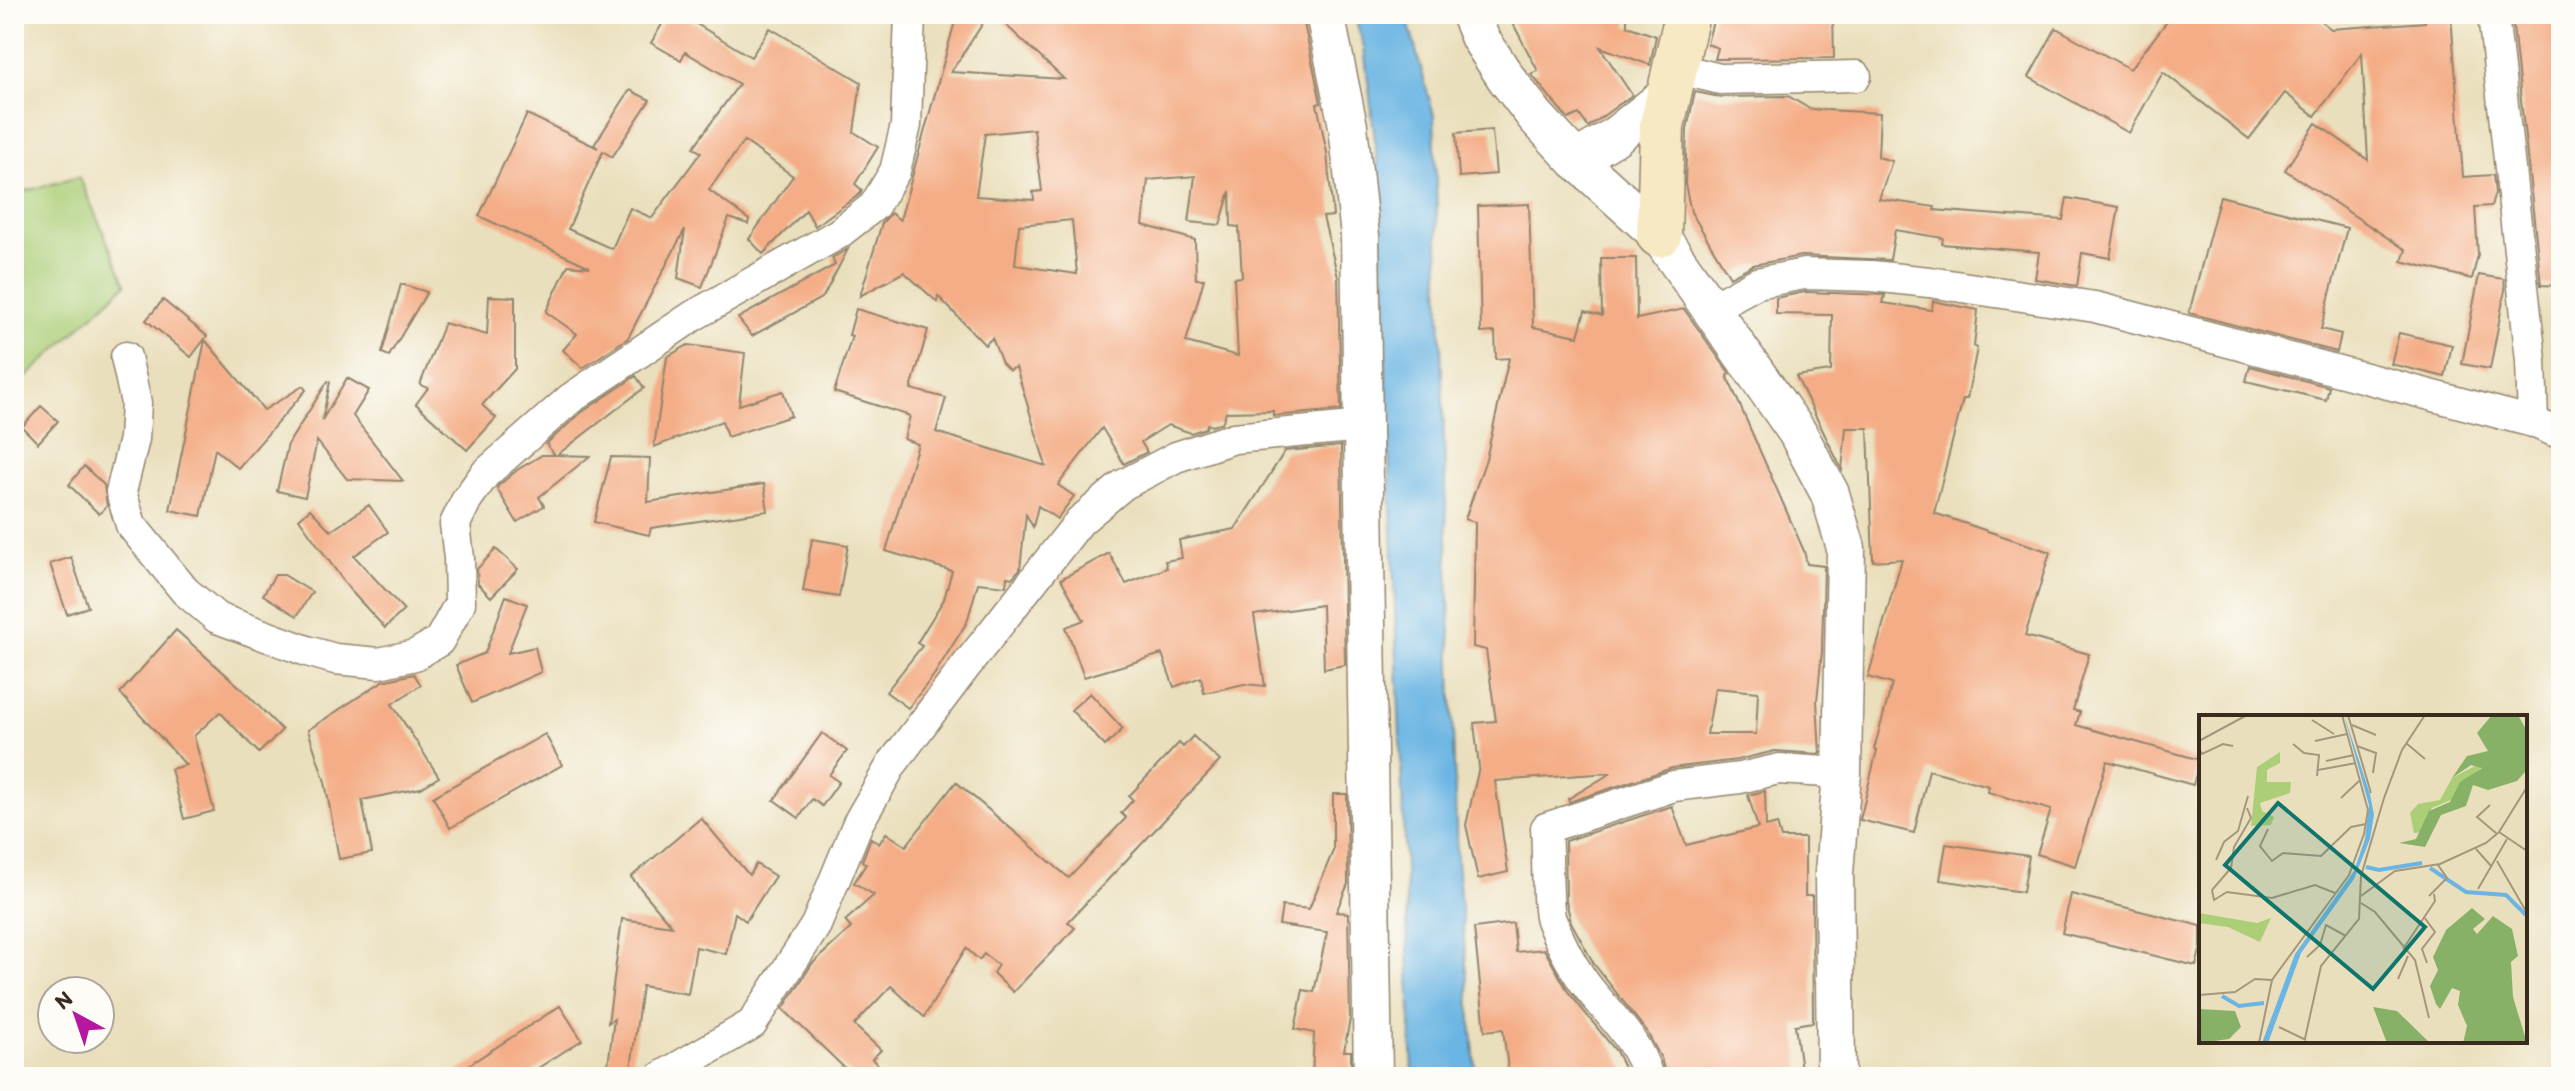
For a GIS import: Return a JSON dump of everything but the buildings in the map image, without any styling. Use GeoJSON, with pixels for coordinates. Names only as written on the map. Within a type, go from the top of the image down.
{"type":"FeatureCollection","features":[{"type":"Feature","properties":{"kind":"main road"},"geometry":{"type":"LineString","coordinates":[[1659,235],[1662,126],[1687,14]]}},
{"type":"Feature","properties":{"kind":"street"},"geometry":{"type":"LineString","coordinates":[[126,357],[136,403],[134,439],[121,492],[131,525],[185,591],[217,618],[335,659],[379,663],[415,655],[439,641],[460,603],[455,524],[467,499],[485,474],[570,399],[693,316],[838,234],[874,206],[895,171],[906,125],[910,14]]}},
{"type":"Feature","properties":{"kind":"street"},"geometry":{"type":"LineString","coordinates":[[1325,14],[1348,126],[1360,236],[1373,1077]]}},
{"type":"Feature","properties":{"kind":"street"},"geometry":{"type":"LineString","coordinates":[[1470,14],[1480,38],[1536,117],[1576,160],[1659,235],[1797,432],[1830,494],[1846,548],[1842,773],[1834,873],[1836,1077]]}},
{"type":"Feature","properties":{"kind":"street"},"geometry":{"type":"LineString","coordinates":[[2493,14],[2531,360],[2533,422]]}},
{"type":"Feature","properties":{"kind":"street"},"geometry":{"type":"LineString","coordinates":[[1576,160],[1614,137],[1672,81],[1856,76]]}},
{"type":"Feature","properties":{"kind":"street"},"geometry":{"type":"LineString","coordinates":[[1715,314],[1726,300],[1757,283],[1804,274],[1929,282],[2095,307],[2533,422],[2561,434]]}},
{"type":"Feature","properties":{"kind":"street"},"geometry":{"type":"LineString","coordinates":[[661,1077],[752,1024],[816,925],[858,823],[892,764],[1080,521],[1123,485],[1176,457],[1234,438],[1363,426]]}},
{"type":"Feature","properties":{"kind":"street"},"geometry":{"type":"LineString","coordinates":[[1648,1077],[1643,1060],[1622,1027],[1588,988],[1570,960],[1550,917],[1546,828],[1674,786],[1740,778],[1779,769],[1842,773]]}},
{"type":"Feature","properties":{"kind":"green space"},"geometry":{"type":"Polygon","coordinates":[[[79,177],[126,284],[14,389],[14,194],[79,177]]]}},
{"type":"Feature","properties":{"kind":"water"},"geometry":{"type":"Polygon","coordinates":[[[1354,14],[1406,14],[1434,116],[1457,860],[1476,1077],[1413,1077],[1378,166],[1364,47],[1354,14]]]}}]}
